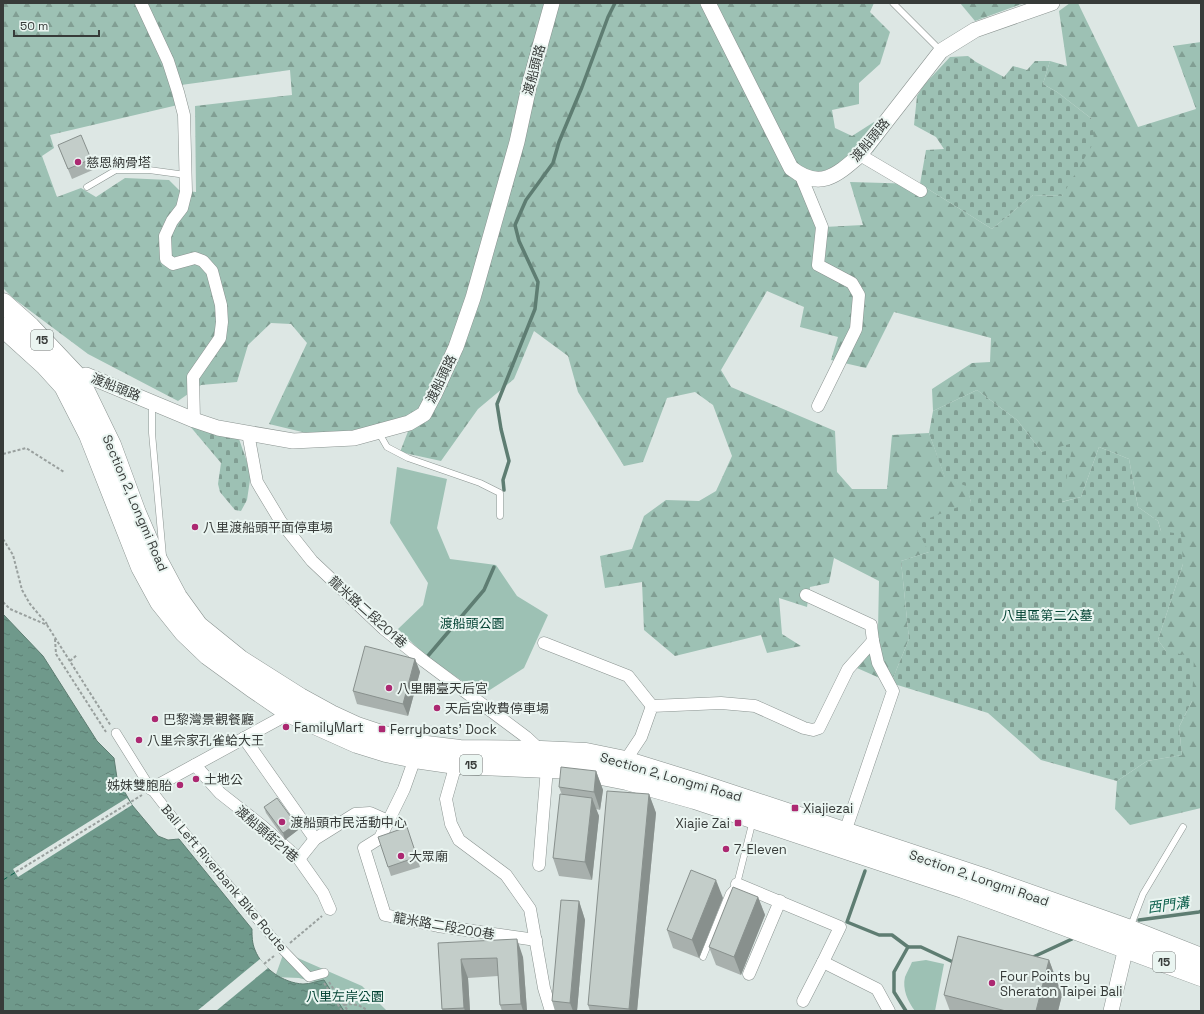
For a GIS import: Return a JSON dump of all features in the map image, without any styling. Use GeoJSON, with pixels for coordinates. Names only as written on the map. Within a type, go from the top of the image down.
{"type":"FeatureCollection","features":[{"type":"Feature","properties":{"kind":"main road","name":"Section 2, Longmi Road"},"geometry":{"type":"LineString","coordinates":[[3,303],[30,326],[71,382],[111,445],[136,513],[152,550],[177,597],[198,626],[240,660],[300,698],[357,727],[418,745],[544,759],[571,769],[627,780],[695,799],[756,811],[845,832],[965,881]]}},
{"type":"Feature","properties":{"kind":"main road","name":"Section 2, Longmi Road"},"geometry":{"type":"LineString","coordinates":[[3,327],[45,365],[71,382],[141,567],[160,602],[184,632],[208,655],[290,713],[357,743],[386,752],[456,764],[544,759],[586,753],[625,762],[756,811],[965,881],[1128,939]]}},
{"type":"Feature","properties":{"kind":"main road","name":"15"},"geometry":{"type":"LineString","coordinates":[[1128,939],[1201,958]]}},
{"type":"Feature","properties":{"kind":"main road","name":"15"},"geometry":{"type":"LineString","coordinates":[[1128,939],[1201,976]]}},
{"type":"Feature","properties":{"kind":"street"},"geometry":{"type":"LineString","coordinates":[[141,3],[168,61],[184,115],[186,192],[182,208],[172,221],[165,236],[166,258],[172,264],[195,258],[204,261],[212,271],[221,305],[222,322],[220,338],[193,377],[194,420]]}},
{"type":"Feature","properties":{"kind":"street","name":"渡船頭路"},"geometry":{"type":"LineString","coordinates":[[71,382],[86,375],[194,420],[218,428],[293,441],[354,438],[409,423],[424,414],[456,347],[474,298],[513,157],[530,82],[552,3]]}},
{"type":"Feature","properties":{"kind":"street"},"geometry":{"type":"LineString","coordinates":[[708,3],[791,168],[801,176],[822,227],[818,264],[852,283],[859,295],[856,329],[818,406]]}},
{"type":"Feature","properties":{"kind":"street","name":"渡船頭路"},"geometry":{"type":"LineString","coordinates":[[801,176],[817,180],[829,178],[844,170],[860,155],[941,51],[975,30],[1052,3]]}},
{"type":"Feature","properties":{"kind":"street"},"geometry":{"type":"LineString","coordinates":[[860,155],[921,191]]}},
{"type":"Feature","properties":{"kind":"street","name":"龍米路二段201巷"},"geometry":{"type":"LineString","coordinates":[[248,433],[257,482],[281,522],[312,561],[384,629],[424,661],[526,737],[544,759]]}},
{"type":"Feature","properties":{"kind":"street"},"geometry":{"type":"LineString","coordinates":[[806,595],[871,624],[878,663],[893,691],[845,832]]}},
{"type":"Feature","properties":{"kind":"street"},"geometry":{"type":"LineString","coordinates":[[652,706],[721,703],[755,706],[804,728],[813,730],[819,728],[848,669],[873,641]]}},
{"type":"Feature","properties":{"kind":"street"},"geometry":{"type":"LineString","coordinates":[[544,643],[628,676],[652,706]]}},
{"type":"Feature","properties":{"kind":"street"},"geometry":{"type":"LineString","coordinates":[[625,762],[641,737],[652,706]]}},
{"type":"Feature","properties":{"kind":"street"},"geometry":{"type":"LineString","coordinates":[[151,790],[290,713]]}},
{"type":"Feature","properties":{"kind":"street","name":"Bali Left Riverbank Bike Route"},"geometry":{"type":"LineString","coordinates":[[116,733],[151,790],[282,949],[309,977],[320,973]]}},
{"type":"Feature","properties":{"kind":"street"},"geometry":{"type":"LineString","coordinates":[[244,738],[315,839]]}},
{"type":"Feature","properties":{"kind":"street","name":"龍米路二段200巷"},"geometry":{"type":"LineString","coordinates":[[415,758],[404,789],[380,838],[364,848],[385,915],[438,926],[536,940]]}},
{"type":"Feature","properties":{"kind":"street"},"geometry":{"type":"LineString","coordinates":[[539,865],[544,759]]}},
{"type":"Feature","properties":{"kind":"street"},"geometry":{"type":"LineString","coordinates":[[456,764],[446,799],[451,824],[459,840],[506,875],[530,909],[544,988],[551,1011]]}},
{"type":"Feature","properties":{"kind":"street","name":"渡船頭街21巷"},"geometry":{"type":"LineString","coordinates":[[195,765],[220,793],[262,826],[299,859],[323,893],[330,909]]}},
{"type":"Feature","properties":{"kind":"street"},"geometry":{"type":"LineString","coordinates":[[299,859],[315,839],[355,814],[370,813],[388,821]]}},
{"type":"Feature","properties":{"kind":"street"},"geometry":{"type":"LineString","coordinates":[[737,884],[840,927],[803,1001]]}},
{"type":"Feature","properties":{"kind":"street"},"geometry":{"type":"LineString","coordinates":[[749,974],[780,901]]}},
{"type":"Feature","properties":{"kind":"street"},"geometry":{"type":"LineString","coordinates":[[1112,1011],[1128,939]]}},
{"type":"Feature","properties":{"kind":"street"},"geometry":{"type":"LineString","coordinates":[[823,962],[877,989],[889,1011]]}},
{"type":"Feature","properties":{"kind":"lane"},"geometry":{"type":"LineString","coordinates":[[893,3],[941,51]]}},
{"type":"Feature","properties":{"kind":"lane"},"geometry":{"type":"LineString","coordinates":[[87,187],[116,170],[149,170],[186,175]]}},
{"type":"Feature","properties":{"kind":"lane"},"geometry":{"type":"LineString","coordinates":[[152,402],[152,433],[164,573]]}},
{"type":"Feature","properties":{"kind":"lane"},"geometry":{"type":"LineString","coordinates":[[379,432],[387,447],[408,458],[480,483],[500,493],[500,516]]}},
{"type":"Feature","properties":{"kind":"lane"},"geometry":{"type":"LineString","coordinates":[[703,957],[729,893],[737,884],[756,811]]}},
{"type":"Feature","properties":{"kind":"lane"},"geometry":{"type":"LineString","coordinates":[[1128,939],[1143,894],[1184,827]]}},
{"type":"Feature","properties":{"kind":"path"},"geometry":{"type":"LineString","coordinates":[[3,454],[26,448],[64,472]]}},
{"type":"Feature","properties":{"kind":"path"},"geometry":{"type":"LineString","coordinates":[[3,539],[13,555],[22,590],[30,604],[47,625],[116,733]]}},
{"type":"Feature","properties":{"kind":"path"},"geometry":{"type":"LineString","coordinates":[[3,602],[10,609],[47,625]]}},
{"type":"Feature","properties":{"kind":"path"},"geometry":{"type":"LineString","coordinates":[[55,638],[56,654],[111,739],[122,744]]}},
{"type":"Feature","properties":{"kind":"path"},"geometry":{"type":"LineString","coordinates":[[70,661],[77,656]]}},
{"type":"Feature","properties":{"kind":"path"},"geometry":{"type":"LineString","coordinates":[[16,872],[130,802]]}},
{"type":"Feature","properties":{"kind":"path"},"geometry":{"type":"LineString","coordinates":[[264,964],[330,909]]}},
{"type":"Feature","properties":{"kind":"path"},"geometry":{"type":"LineString","coordinates":[[320,973],[348,1011]]}},
{"type":"Feature","properties":{"kind":"path"},"geometry":{"type":"LineString","coordinates":[[320,973],[342,1011]]}},
{"type":"Feature","properties":{"kind":"path"},"geometry":{"type":"LineString","coordinates":[[344,1005],[353,1003],[359,1004],[368,1011]]}},
{"type":"Feature","properties":{"kind":"green space"},"geometry":{"type":"Polygon","coordinates":[[[3,3],[874,3],[870,12],[890,32],[880,64],[859,83],[859,104],[832,110],[835,128],[852,136],[874,122],[884,137],[873,152],[802,179],[824,227],[863,225],[850,182],[920,184],[992,229],[1033,195],[1062,196],[1092,119],[1057,92],[1043,84],[1050,61],[1067,66],[1059,11],[1070,3],[1078,3],[1138,127],[1196,109],[1173,46],[1201,42],[1201,808],[1130,825],[1115,809],[1117,781],[1147,761],[1182,755],[1179,727],[1192,701],[1166,651],[1158,640],[1183,564],[1161,531],[1158,521],[1138,507],[1129,459],[1099,447],[1081,497],[1061,502],[1042,452],[1017,420],[977,390],[933,411],[932,389],[972,363],[990,362],[991,338],[894,312],[866,368],[831,360],[838,337],[800,327],[804,307],[767,291],[721,370],[731,387],[835,431],[837,472],[852,489],[887,489],[892,435],[929,433],[945,477],[967,486],[971,502],[929,552],[901,561],[909,639],[891,683],[857,668],[878,630],[879,581],[834,558],[829,583],[810,587],[807,607],[779,598],[782,634],[801,646],[767,653],[761,635],[675,656],[644,630],[642,582],[605,588],[600,556],[632,549],[644,516],[666,500],[699,501],[716,491],[732,456],[713,405],[695,392],[667,398],[643,462],[624,466],[578,392],[568,356],[534,331],[514,379],[478,409],[441,461],[400,452],[414,416],[327,438],[269,424],[307,343],[291,324],[271,323],[248,345],[237,382],[201,385],[178,401],[88,354],[13,298],[3,288],[3,3]],[[290,70],[181,85],[182,104],[50,135],[54,148],[42,156],[57,197],[81,188],[96,197],[125,178],[169,180],[179,190],[196,192],[195,106],[292,95],[290,70]]]}},
{"type":"Feature","properties":{"kind":"green space"},"geometry":{"type":"Polygon","coordinates":[[[960,3],[1024,3],[975,21],[960,3]]]}},
{"type":"Feature","properties":{"kind":"green space"},"geometry":{"type":"Polygon","coordinates":[[[968,56],[1004,77],[1013,66],[1027,70],[1035,61],[1050,61],[1043,84],[1057,92],[1092,119],[1094,142],[1062,196],[1033,195],[992,229],[920,184],[926,150],[944,149],[936,137],[914,125],[917,96],[924,85],[950,57],[968,56]]]}},
{"type":"Feature","properties":{"kind":"green space","name":"八里區第二公墓"},"geometry":{"type":"Polygon","coordinates":[[[977,390],[1017,420],[1042,452],[1073,443],[1062,502],[1081,497],[1099,447],[1129,459],[1138,507],[1158,521],[1161,531],[1181,534],[1183,564],[1158,640],[1166,651],[1194,657],[1192,701],[1179,727],[1182,755],[1147,761],[1117,781],[1041,760],[988,713],[891,683],[909,639],[901,561],[929,552],[914,524],[971,502],[966,486],[945,478],[929,433],[933,411],[977,390]]]}},
{"type":"Feature","properties":{"kind":"green space"},"geometry":{"type":"Polygon","coordinates":[[[189,425],[239,439],[251,473],[247,500],[241,511],[235,510],[220,492],[218,484],[221,463],[189,425]]]}},
{"type":"Feature","properties":{"kind":"green space","name":"渡船頭公園"},"geometry":{"type":"Polygon","coordinates":[[[397,467],[447,479],[437,528],[450,559],[496,565],[517,596],[548,615],[524,668],[482,695],[425,655],[398,629],[423,605],[428,583],[390,523],[397,467]]]}},
{"type":"Feature","properties":{"kind":"green space","name":"八里左岸公園"},"geometry":{"type":"Polygon","coordinates":[[[284,952],[362,986],[387,1011],[334,1011],[322,984],[299,978],[275,977],[284,952]]]}},
{"type":"Feature","properties":{"kind":"green space"},"geometry":{"type":"Polygon","coordinates":[[[926,960],[944,964],[935,1011],[915,1011],[906,995],[904,986],[905,977],[912,962],[926,960]]]}},
{"type":"Feature","properties":{"kind":"water"},"geometry":{"type":"Polygon","coordinates":[[[3,614],[43,656],[97,741],[114,758],[117,778],[132,805],[158,836],[168,840],[179,839],[252,929],[252,940],[254,947],[258,957],[263,963],[281,978],[295,983],[306,984],[324,980],[344,1011],[3,1011],[3,614]]]}},
{"type":"Feature","properties":{"kind":"pier"},"geometry":{"type":"Polygon","coordinates":[[[127,798],[132,805],[18,877],[13,869],[127,798]]]}},
{"type":"Feature","properties":{"kind":"pier"},"geometry":{"type":"Polygon","coordinates":[[[260,959],[268,968],[216,1011],[197,1011],[260,959]]]}},
{"type":"Feature","properties":{"kind":"building"},"geometry":{"type":"Polygon","coordinates":[[[81,135],[91,159],[68,169],[58,145],[81,135]]]}},
{"type":"Feature","properties":{"kind":"building","name":"八里開臺天后宮"},"geometry":{"type":"Polygon","coordinates":[[[365,646],[415,659],[403,704],[353,691],[365,646]]]}},
{"type":"Feature","properties":{"kind":"building"},"geometry":{"type":"Polygon","coordinates":[[[561,767],[596,771],[594,792],[559,787],[561,767]]]}},
{"type":"Feature","properties":{"kind":"building"},"geometry":{"type":"Polygon","coordinates":[[[607,791],[649,794],[629,1009],[588,1005],[607,791]]]}},
{"type":"Feature","properties":{"kind":"building"},"geometry":{"type":"Polygon","coordinates":[[[560,794],[592,798],[585,862],[553,858],[560,794]]]}},
{"type":"Feature","properties":{"kind":"building","name":"渡船頭市民活動中心"},"geometry":{"type":"Polygon","coordinates":[[[277,798],[296,824],[283,833],[264,807],[277,798]]]}},
{"type":"Feature","properties":{"kind":"building","name":"大眾廟"},"geometry":{"type":"Polygon","coordinates":[[[407,827],[417,857],[388,867],[378,837],[407,827]]]}},
{"type":"Feature","properties":{"kind":"building"},"geometry":{"type":"Polygon","coordinates":[[[691,870],[716,880],[692,940],[667,930],[691,870]]]}},
{"type":"Feature","properties":{"kind":"building"},"geometry":{"type":"Polygon","coordinates":[[[733,887],[758,897],[734,957],[709,947],[733,887]]]}},
{"type":"Feature","properties":{"kind":"building"},"geometry":{"type":"Polygon","coordinates":[[[561,900],[579,901],[570,1003],[552,1001],[561,900]]]}},
{"type":"Feature","properties":{"kind":"building"},"geometry":{"type":"Polygon","coordinates":[[[958,936],[1049,960],[1036,1011],[1006,1011],[944,995],[958,936]]]}},
{"type":"Feature","properties":{"kind":"building"},"geometry":{"type":"Polygon","coordinates":[[[517,939],[521,1004],[500,1005],[497,958],[461,959],[464,1008],[442,1009],[438,943],[517,939]]]}},
{"type":"Feature","properties":{"kind":"waterway"},"geometry":{"type":"LineString","coordinates":[[504,490],[503,480],[509,461],[501,429],[497,404],[535,309],[538,282],[519,241],[515,225],[526,200],[553,163],[559,142],[582,87],[608,17],[615,3]]}},
{"type":"Feature","properties":{"kind":"waterway"},"geometry":{"type":"LineString","coordinates":[[427,657],[484,590],[494,567]]}},
{"type":"Feature","properties":{"kind":"waterway"},"geometry":{"type":"LineString","coordinates":[[865,871],[847,922],[879,935],[892,935],[908,947]]}},
{"type":"Feature","properties":{"kind":"waterway","name":"西門溝"},"geometry":{"type":"LineString","coordinates":[[1139,920],[1201,911]]}},
{"type":"Feature","properties":{"kind":"waterway","name":"西門溝"},"geometry":{"type":"LineString","coordinates":[[1031,958],[1072,939]]}},
{"type":"Feature","properties":{"kind":"waterway","name":"西門溝"},"geometry":{"type":"LineString","coordinates":[[906,1011],[894,992],[894,972],[908,947],[921,947],[954,962]]}},
{"type":"Feature","properties":{"kind":"ferry route"},"geometry":{"type":"LineString","coordinates":[[3,880],[16,872]]}},
{"type":"Feature","properties":{"kind":"place","name":"慈恩納骨塔"},"geometry":{"type":"Point","coordinates":[78,162]}},
{"type":"Feature","properties":{"kind":"place","name":"八里渡船頭平面停車場"},"geometry":{"type":"Point","coordinates":[195,527]}},
{"type":"Feature","properties":{"kind":"place","name":"八里開臺天后宮"},"geometry":{"type":"Point","coordinates":[389,688]}},
{"type":"Feature","properties":{"kind":"place","name":"天后宮收費停車場"},"geometry":{"type":"Point","coordinates":[437,708]}},
{"type":"Feature","properties":{"kind":"place","name":"巴黎灣景觀餐廳"},"geometry":{"type":"Point","coordinates":[155,719]}},
{"type":"Feature","properties":{"kind":"place","name":"FamilyMart"},"geometry":{"type":"Point","coordinates":[286,727]}},
{"type":"Feature","properties":{"kind":"place","name":"Ferryboats' Dock"},"geometry":{"type":"Point","coordinates":[382,729]}},
{"type":"Feature","properties":{"kind":"place","name":"八里佘家孔雀蛤大王"},"geometry":{"type":"Point","coordinates":[139,740]}},
{"type":"Feature","properties":{"kind":"place","name":"土地公"},"geometry":{"type":"Point","coordinates":[196,779]}},
{"type":"Feature","properties":{"kind":"place","name":"姊妹雙胞胎"},"geometry":{"type":"Point","coordinates":[180,785]}},
{"type":"Feature","properties":{"kind":"place","name":"Xiajiezai"},"geometry":{"type":"Point","coordinates":[795,808]}},
{"type":"Feature","properties":{"kind":"place","name":"渡船頭市民活動中心"},"geometry":{"type":"Point","coordinates":[282,822]}},
{"type":"Feature","properties":{"kind":"place","name":"Xiajie Zai"},"geometry":{"type":"Point","coordinates":[738,823]}},
{"type":"Feature","properties":{"kind":"place","name":"7-Eleven"},"geometry":{"type":"Point","coordinates":[726,849]}},
{"type":"Feature","properties":{"kind":"place","name":"大眾廟"},"geometry":{"type":"Point","coordinates":[401,856]}},
{"type":"Feature","properties":{"kind":"place","name":"Four Points by Sheraton Taipei Bali"},"geometry":{"type":"Point","coordinates":[992,983]}}]}
